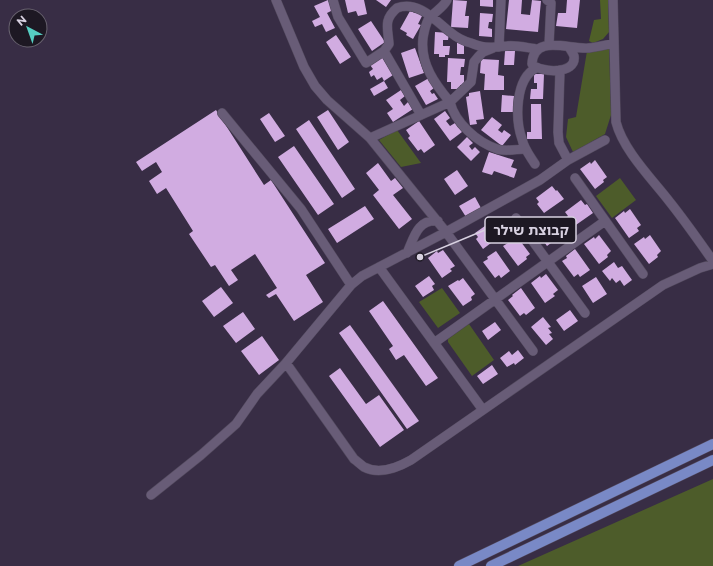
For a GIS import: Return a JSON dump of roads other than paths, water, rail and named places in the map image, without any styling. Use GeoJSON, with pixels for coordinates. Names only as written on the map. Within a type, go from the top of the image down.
{"type":"FeatureCollection","features":[{"type":"Feature","properties":{"kind":"main road"},"geometry":{"type":"LineString","coordinates":[[459,566],[713,444]]}},
{"type":"Feature","properties":{"kind":"main road"},"geometry":{"type":"LineString","coordinates":[[491,566],[713,460]]}},
{"type":"Feature","properties":{"kind":"street"},"geometry":{"type":"LineString","coordinates":[[276,0],[304,67],[315,86],[327,100],[370,138],[438,221],[533,352]]}},
{"type":"Feature","properties":{"kind":"street"},"geometry":{"type":"LineString","coordinates":[[333,0],[338,17],[366,63],[384,51],[389,44],[387,21],[398,7],[410,1],[433,15],[449,31],[460,39],[472,44],[497,47]]}},
{"type":"Feature","properties":{"kind":"street"},"geometry":{"type":"LineString","coordinates":[[447,0],[428,21],[424,29],[422,50],[431,76],[450,102],[456,117],[474,137],[498,150],[525,149]]}},
{"type":"Feature","properties":{"kind":"street"},"geometry":{"type":"LineString","coordinates":[[497,47],[501,0]]}},
{"type":"Feature","properties":{"kind":"street"},"geometry":{"type":"LineString","coordinates":[[547,0],[551,3],[549,46]]}},
{"type":"Feature","properties":{"kind":"street"},"geometry":{"type":"LineString","coordinates":[[286,363],[354,459],[365,467],[386,470],[400,466],[411,460],[663,285],[694,270],[713,263],[689,226],[621,138],[616,122],[612,0]]}},
{"type":"Feature","properties":{"kind":"street"},"geometry":{"type":"LineString","coordinates":[[569,47],[574,56],[572,64],[568,68],[560,70],[543,70],[536,68],[532,64],[532,56],[544,45],[588,48],[614,43]]}},
{"type":"Feature","properties":{"kind":"street"},"geometry":{"type":"LineString","coordinates":[[370,138],[450,102],[471,82],[474,62],[484,52],[508,45],[538,49]]}},
{"type":"Feature","properties":{"kind":"street"},"geometry":{"type":"LineString","coordinates":[[384,51],[421,115]]}},
{"type":"Feature","properties":{"kind":"street"},"geometry":{"type":"LineString","coordinates":[[535,164],[525,149],[521,139],[519,125],[520,86],[529,71],[536,68]]}},
{"type":"Feature","properties":{"kind":"street"},"geometry":{"type":"LineString","coordinates":[[560,70],[558,132],[559,143],[568,160]]}},
{"type":"Feature","properties":{"kind":"street"},"geometry":{"type":"LineString","coordinates":[[222,113],[301,209],[351,285]]}},
{"type":"Feature","properties":{"kind":"street"},"geometry":{"type":"LineString","coordinates":[[151,495],[201,456],[236,424],[257,394],[286,363],[351,285],[362,276],[540,180],[568,160],[605,140]]}},
{"type":"Feature","properties":{"kind":"street"},"geometry":{"type":"LineString","coordinates":[[575,178],[643,274]]}},
{"type":"Feature","properties":{"kind":"street"},"geometry":{"type":"LineString","coordinates":[[516,218],[585,313]]}},
{"type":"Feature","properties":{"kind":"street"},"geometry":{"type":"LineString","coordinates":[[407,253],[416,232],[424,223],[430,220],[438,221]]}},
{"type":"Feature","properties":{"kind":"street"},"geometry":{"type":"LineString","coordinates":[[434,343],[605,221]]}},
{"type":"Feature","properties":{"kind":"street"},"geometry":{"type":"LineString","coordinates":[[380,267],[483,410]]}},
{"type":"Feature","properties":{"kind":"place","name":"קבוצת שילר"},"geometry":{"type":"Point","coordinates":[420,257]}}]}
